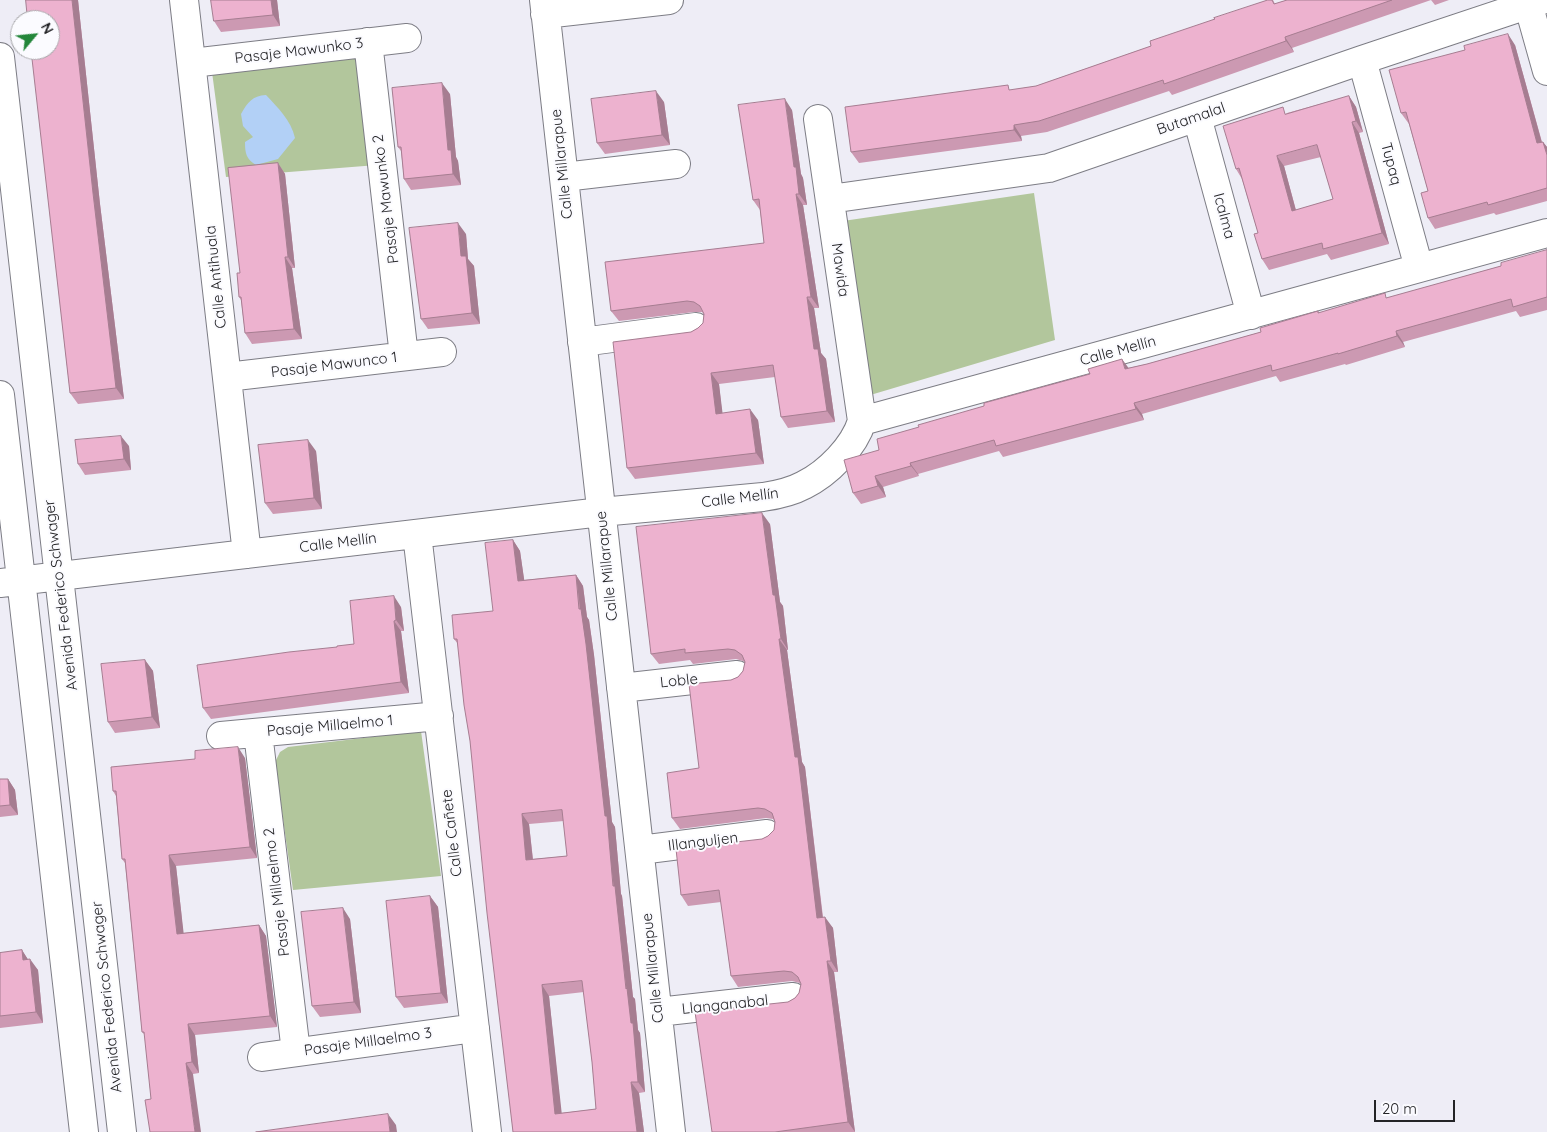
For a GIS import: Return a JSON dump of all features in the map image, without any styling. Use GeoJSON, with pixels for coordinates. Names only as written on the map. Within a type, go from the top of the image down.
{"type":"FeatureCollection","features":[{"type":"Feature","properties":{"kind":"street","name":"Calle Antihuala"},"geometry":{"type":"LineString","coordinates":[[184,0],[247,554]]}},
{"type":"Feature","properties":{"kind":"street"},"geometry":{"type":"LineString","coordinates":[[544,7],[669,0]]}},
{"type":"Feature","properties":{"kind":"street"},"geometry":{"type":"LineString","coordinates":[[1533,1],[1547,71]]}},
{"type":"Feature","properties":{"kind":"street","name":"Butamalal"},"geometry":{"type":"LineString","coordinates":[[830,199],[1049,168],[1533,1]]}},
{"type":"Feature","properties":{"kind":"street","name":"Calle Millarapue"},"geometry":{"type":"LineString","coordinates":[[544,7],[671,1132]]}},
{"type":"Feature","properties":{"kind":"street","name":"Pasaje Mawunko 3"},"geometry":{"type":"LineString","coordinates":[[192,63],[407,38]]}},
{"type":"Feature","properties":{"kind":"street","name":"Pasaje Mawunko 2"},"geometry":{"type":"LineString","coordinates":[[368,42],[404,356]]}},
{"type":"Feature","properties":{"kind":"street","name":"Avenida Federico Schwager"},"geometry":{"type":"LineString","coordinates":[[0,57],[122,1132]]}},
{"type":"Feature","properties":{"kind":"street","name":"Tupaq"},"geometry":{"type":"LineString","coordinates":[[1362,60],[1419,268]]}},
{"type":"Feature","properties":{"kind":"street","name":"Icalma"},"geometry":{"type":"LineString","coordinates":[[1197,117],[1251,314]]}},
{"type":"Feature","properties":{"kind":"street","name":"Mawida"},"geometry":{"type":"LineString","coordinates":[[818,119],[862,421]]}},
{"type":"Feature","properties":{"kind":"street"},"geometry":{"type":"LineString","coordinates":[[564,177],[676,164]]}},
{"type":"Feature","properties":{"kind":"street","name":"Calle Mellín"},"geometry":{"type":"LineString","coordinates":[[10,582],[601,512],[763,497],[787,492],[819,476],[834,462],[855,439],[862,421],[1547,233]]}},
{"type":"Feature","properties":{"kind":"street"},"geometry":{"type":"LineString","coordinates":[[582,342],[696,327]]}},
{"type":"Feature","properties":{"kind":"street","name":"Pasaje Mawunco 1"},"geometry":{"type":"LineString","coordinates":[[227,377],[442,352]]}},
{"type":"Feature","properties":{"kind":"street"},"geometry":{"type":"LineString","coordinates":[[0,395],[10,582],[84,1132]]}},
{"type":"Feature","properties":{"kind":"street","name":"Calle Cañete"},"geometry":{"type":"LineString","coordinates":[[417,534],[487,1132]]}},
{"type":"Feature","properties":{"kind":"street","name":"Loble"},"geometry":{"type":"LineString","coordinates":[[621,688],[737,675]]}},
{"type":"Feature","properties":{"kind":"street","name":"Pasaje Millaelmo 1"},"geometry":{"type":"LineString","coordinates":[[221,736],[439,716]]}},
{"type":"Feature","properties":{"kind":"street","name":"Pasaje Millaelmo 2"},"geometry":{"type":"LineString","coordinates":[[258,733],[296,1052]]}},
{"type":"Feature","properties":{"kind":"street","name":"Illanguljen"},"geometry":{"type":"LineString","coordinates":[[640,850],[767,834]]}},
{"type":"Feature","properties":{"kind":"street","name":"Llanganabal"},"geometry":{"type":"LineString","coordinates":[[658,1012],[793,997]]}},
{"type":"Feature","properties":{"kind":"street","name":"Pasaje Millaelmo 3"},"geometry":{"type":"LineString","coordinates":[[262,1057],[475,1028]]}},
{"type":"Feature","properties":{"kind":"green space"},"geometry":{"type":"Polygon","coordinates":[[[361,56],[377,165],[226,177],[212,72],[361,56]]]}},
{"type":"Feature","properties":{"kind":"green space"},"geometry":{"type":"Polygon","coordinates":[[[1034,193],[1055,340],[867,396],[843,221],[1034,193]]]}},
{"type":"Feature","properties":{"kind":"green space"},"geometry":{"type":"Polygon","coordinates":[[[421,731],[441,876],[293,890],[275,762],[280,752],[288,747],[421,731]]]}},
{"type":"Feature","properties":{"kind":"water"},"geometry":{"type":"Polygon","coordinates":[[[266,95],[287,120],[295,138],[278,159],[256,165],[248,158],[246,153],[245,142],[253,137],[243,126],[241,114],[251,100],[266,95]]]}},
{"type":"Feature","properties":{"kind":"building"},"geometry":{"type":"Polygon","coordinates":[[[26,0],[72,0],[116,388],[70,393],[32,60],[60,60],[60,10],[27,10],[26,0]]]}},
{"type":"Feature","properties":{"kind":"building"},"geometry":{"type":"Polygon","coordinates":[[[211,0],[271,0],[273,15],[214,21],[211,0]]]}},
{"type":"Feature","properties":{"kind":"building"},"geometry":{"type":"Polygon","coordinates":[[[1272,0],[1274,4],[1287,0],[1392,0],[1285,37],[1286,41],[1164,84],[1163,80],[1039,121],[1014,125],[1014,130],[851,152],[845,107],[1008,85],[1009,90],[1036,86],[1151,46],[1150,41],[1272,0]]]}},
{"type":"Feature","properties":{"kind":"building"},"geometry":{"type":"Polygon","coordinates":[[[1508,34],[1537,143],[1543,142],[1547,155],[1547,188],[1488,205],[1487,202],[1428,218],[1421,193],[1428,191],[1406,112],[1401,113],[1389,70],[1465,50],[1464,46],[1508,34]]]}},
{"type":"Feature","properties":{"kind":"building"},"geometry":{"type":"Polygon","coordinates":[[[442,83],[448,150],[451,150],[453,174],[404,179],[401,147],[398,147],[392,88],[442,83]]]}},
{"type":"Feature","properties":{"kind":"building"},"geometry":{"type":"Polygon","coordinates":[[[656,91],[662,135],[597,143],[591,99],[656,91]]]}},
{"type":"Feature","properties":{"kind":"building"},"geometry":{"type":"Polygon","coordinates":[[[1349,96],[1356,121],[1352,122],[1382,233],[1323,249],[1322,243],[1262,259],[1254,234],[1258,233],[1239,168],[1236,169],[1223,126],[1283,107],[1285,114],[1349,96]],[[1317,145],[1277,156],[1292,211],[1333,199],[1317,145]]]}},
{"type":"Feature","properties":{"kind":"building"},"geometry":{"type":"Polygon","coordinates":[[[785,99],[794,167],[796,167],[799,194],[796,194],[811,297],[807,297],[814,349],[818,349],[827,411],[781,417],[773,365],[711,373],[716,414],[750,409],[756,453],[627,468],[613,342],[691,332],[703,323],[704,314],[700,306],[694,302],[687,301],[611,311],[605,262],[764,243],[759,199],[753,200],[738,105],[785,99]]]}},
{"type":"Feature","properties":{"kind":"building"},"geometry":{"type":"Polygon","coordinates":[[[278,163],[288,257],[285,257],[294,329],[245,333],[241,297],[239,297],[237,273],[240,273],[228,168],[278,163]]]}},
{"type":"Feature","properties":{"kind":"building"},"geometry":{"type":"Polygon","coordinates":[[[458,223],[461,256],[466,256],[472,313],[421,319],[409,228],[458,223]]]}},
{"type":"Feature","properties":{"kind":"building"},"geometry":{"type":"Polygon","coordinates":[[[1547,250],[1547,297],[1513,307],[1511,299],[1396,331],[1397,336],[1338,354],[1272,371],[1271,365],[1134,403],[1136,409],[996,446],[994,440],[910,463],[911,466],[875,476],[878,486],[853,493],[844,460],[879,450],[877,439],[984,406],[984,403],[1090,374],[1088,369],[1122,359],[1125,369],[1147,364],[1261,332],[1260,328],[1318,311],[1318,313],[1385,293],[1386,298],[1501,266],[1501,263],[1547,250]]]}},
{"type":"Feature","properties":{"kind":"building"},"geometry":{"type":"Polygon","coordinates":[[[121,436],[124,459],[78,464],[75,440],[121,436]]]}},
{"type":"Feature","properties":{"kind":"building"},"geometry":{"type":"Polygon","coordinates":[[[308,440],[314,498],[265,503],[258,445],[308,440]]]}},
{"type":"Feature","properties":{"kind":"building"},"geometry":{"type":"Polygon","coordinates":[[[762,513],[781,639],[779,639],[795,757],[798,757],[817,918],[825,917],[831,961],[827,961],[848,1122],[775,1132],[712,1132],[695,1012],[788,1002],[799,993],[801,984],[798,977],[792,972],[784,971],[731,976],[719,890],[681,895],[676,849],[762,839],[774,830],[775,822],[772,813],[758,808],[672,818],[667,773],[699,768],[689,684],[731,680],[738,677],[743,671],[745,662],[742,655],[735,650],[728,649],[685,653],[685,649],[651,654],[636,527],[762,513]]]}},
{"type":"Feature","properties":{"kind":"building"},"geometry":{"type":"Polygon","coordinates":[[[513,540],[518,581],[576,575],[579,609],[581,609],[586,644],[605,816],[607,816],[613,886],[615,886],[626,989],[631,1023],[633,1023],[638,1082],[631,1082],[637,1132],[513,1132],[487,913],[470,741],[457,639],[454,639],[452,615],[493,611],[485,543],[513,540]],[[562,810],[522,814],[526,860],[567,856],[562,810]],[[582,981],[542,985],[555,1114],[596,1109],[582,981]]]}},
{"type":"Feature","properties":{"kind":"building"},"geometry":{"type":"Polygon","coordinates":[[[394,596],[396,620],[394,621],[401,682],[203,708],[197,665],[354,644],[350,601],[394,596]]]}},
{"type":"Feature","properties":{"kind":"building"},"geometry":{"type":"Polygon","coordinates":[[[145,660],[152,717],[108,722],[101,664],[145,660]]]}},
{"type":"Feature","properties":{"kind":"building"},"geometry":{"type":"Polygon","coordinates":[[[238,747],[250,847],[169,855],[177,934],[259,925],[270,1016],[188,1024],[192,1062],[186,1063],[195,1132],[150,1132],[145,1100],[151,1099],[144,1032],[142,1032],[125,859],[122,859],[116,791],[113,791],[111,767],[195,759],[195,751],[238,747]]]}},
{"type":"Feature","properties":{"kind":"building"},"geometry":{"type":"Polygon","coordinates":[[[0,779],[8,779],[10,805],[0,806],[0,779]]]}},
{"type":"Feature","properties":{"kind":"building"},"geometry":{"type":"Polygon","coordinates":[[[430,896],[441,993],[396,997],[386,901],[430,896]]]}},
{"type":"Feature","properties":{"kind":"building"},"geometry":{"type":"Polygon","coordinates":[[[343,908],[354,1002],[312,1006],[301,912],[343,908]]]}},
{"type":"Feature","properties":{"kind":"building"},"geometry":{"type":"Polygon","coordinates":[[[22,950],[23,960],[30,959],[36,1012],[0,1016],[0,953],[22,950]]]}},
{"type":"Feature","properties":{"kind":"building"},"geometry":{"type":"Polygon","coordinates":[[[388,1114],[390,1132],[256,1132],[388,1114]]]}}]}
